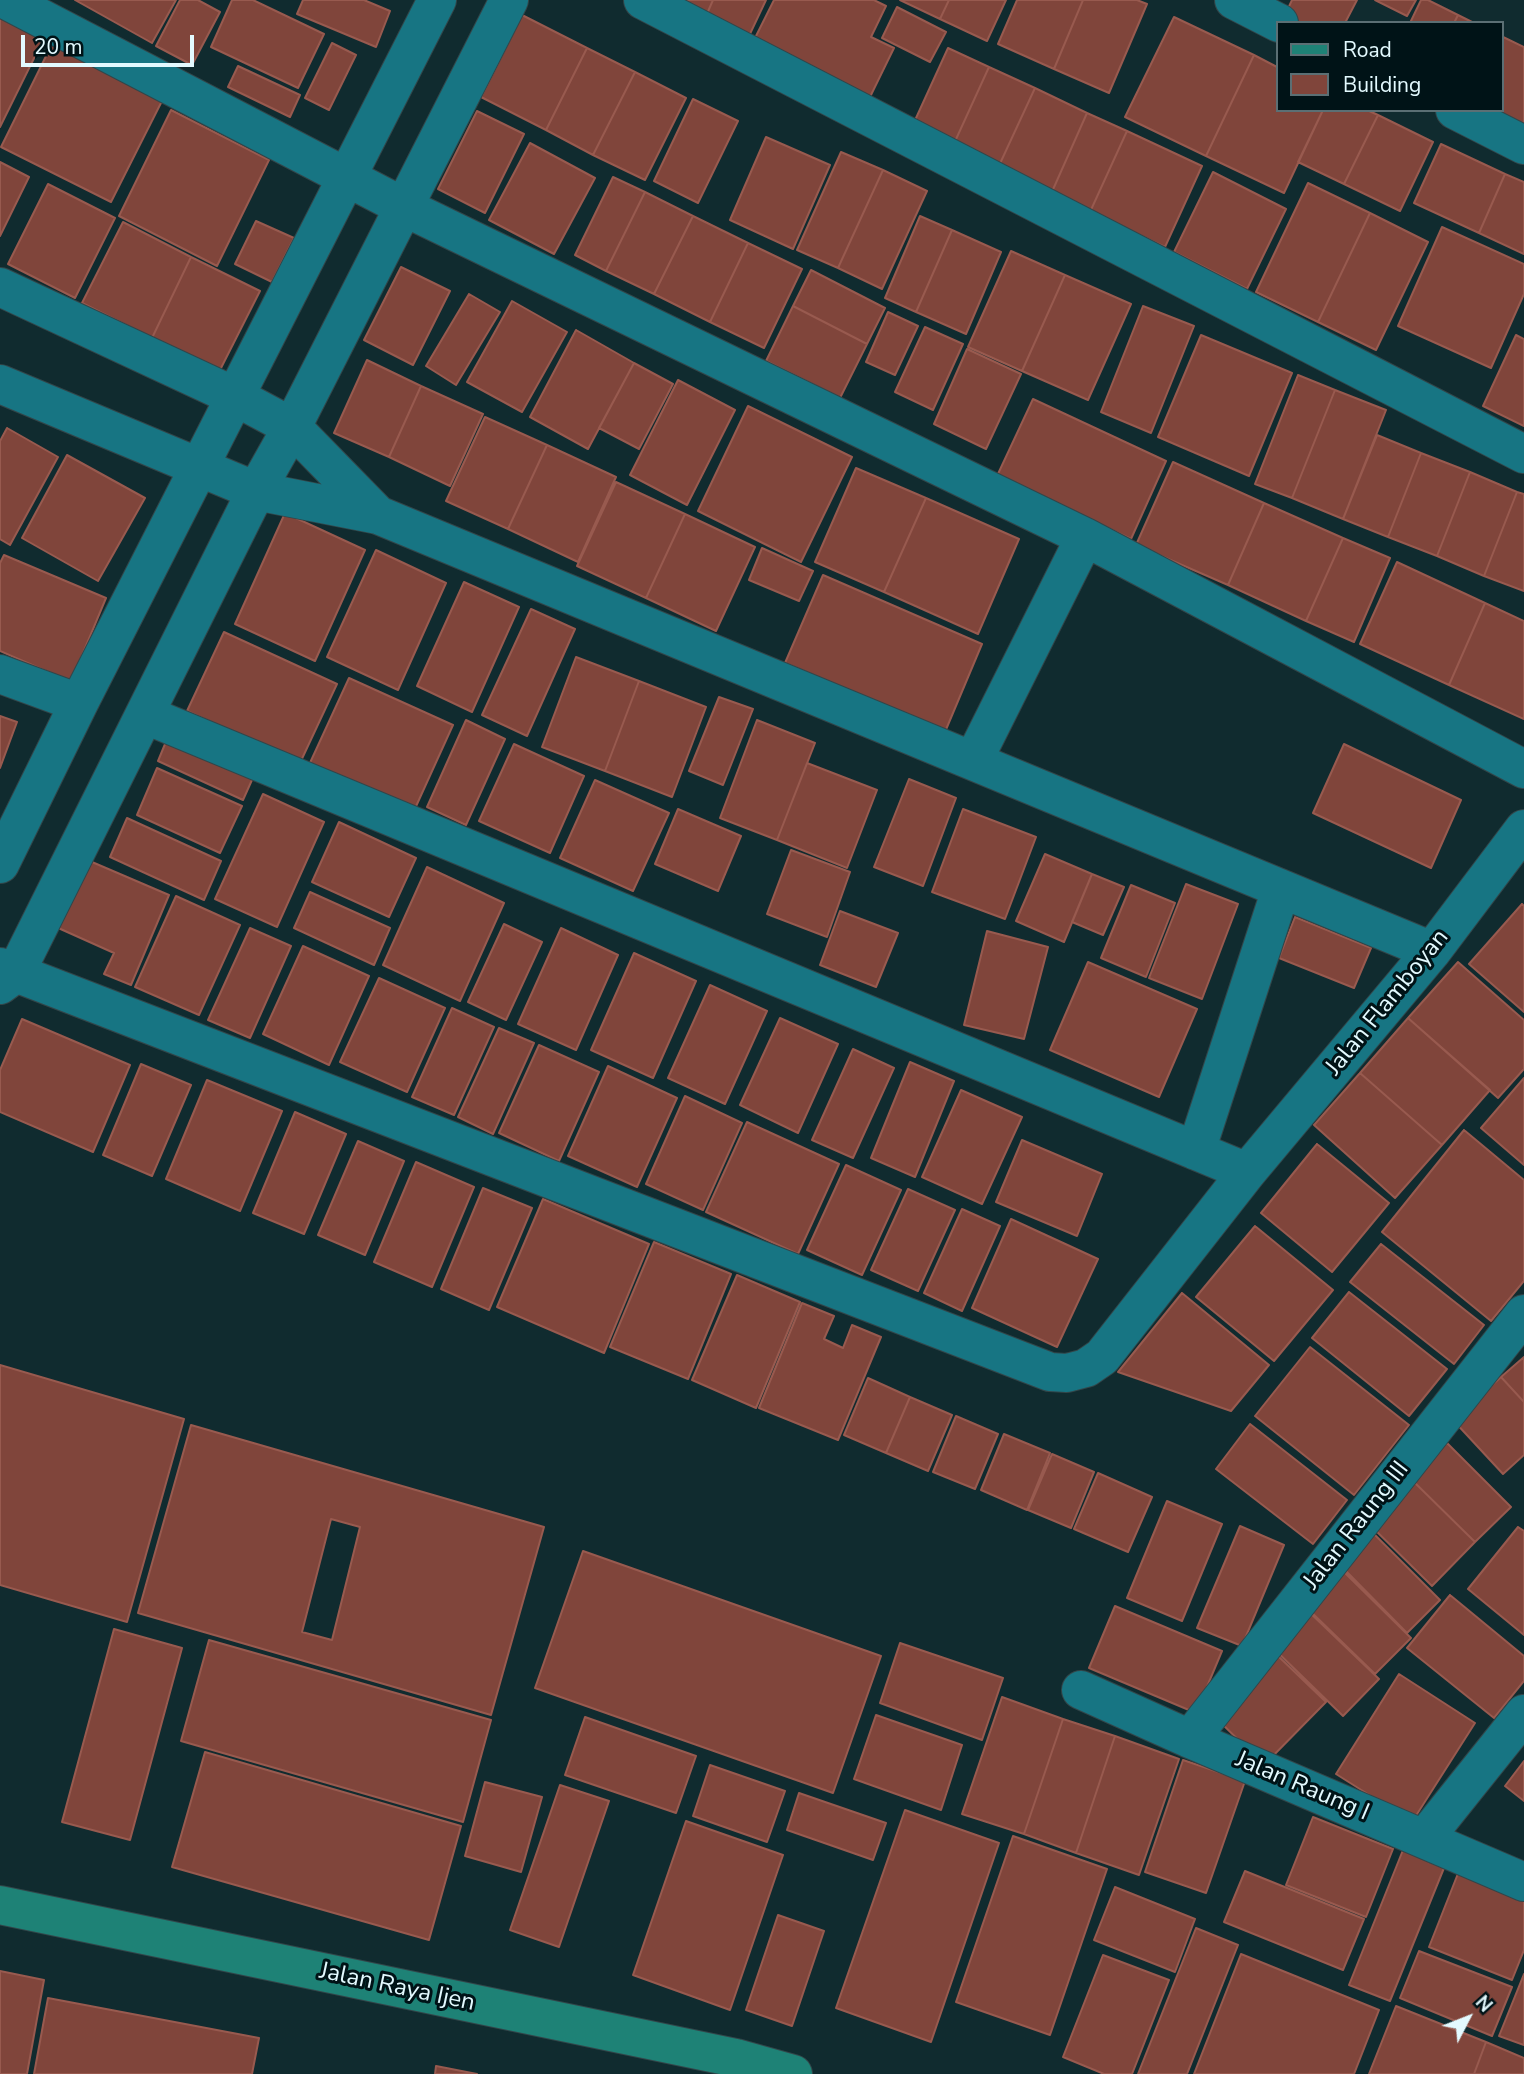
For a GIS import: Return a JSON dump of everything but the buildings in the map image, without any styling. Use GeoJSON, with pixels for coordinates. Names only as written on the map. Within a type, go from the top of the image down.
{"type":"FeatureCollection","features":[{"type":"Feature","properties":{"kind":"street"},"geometry":{"type":"LineString","coordinates":[[6,0],[404,207],[1085,537],[1524,769]]}},
{"type":"Feature","properties":{"kind":"street"},"geometry":{"type":"LineString","coordinates":[[0,864],[234,396],[437,0]]}},
{"type":"Feature","properties":{"kind":"street"},"geometry":{"type":"LineString","coordinates":[[5,975],[146,715],[256,491],[292,426],[509,0]]}},
{"type":"Feature","properties":{"kind":"street"},"geometry":{"type":"LineString","coordinates":[[643,0],[1524,454]]}},
{"type":"Feature","properties":{"kind":"street"},"geometry":{"type":"LineString","coordinates":[[1234,0],[1276,21]]}},
{"type":"Feature","properties":{"kind":"street"},"geometry":{"type":"LineString","coordinates":[[1459,112],[1524,145]]}},
{"type":"Feature","properties":{"kind":"street"},"geometry":{"type":"LineString","coordinates":[[0,287],[234,396],[292,426],[378,514]]}},
{"type":"Feature","properties":{"kind":"street"},"geometry":{"type":"LineString","coordinates":[[0,384],[256,491],[378,514],[1432,951]]}},
{"type":"Feature","properties":{"kind":"street"},"geometry":{"type":"LineString","coordinates":[[973,761],[1085,537]]}},
{"type":"Feature","properties":{"kind":"street"},"geometry":{"type":"LineString","coordinates":[[0,674],[79,703]]}},
{"type":"Feature","properties":{"kind":"street"},"geometry":{"type":"LineString","coordinates":[[146,715],[1247,1172]]}},
{"type":"Feature","properties":{"kind":"street","name":"Jalan Flamboyan"},"geometry":{"type":"LineString","coordinates":[[5,975],[1049,1372],[1067,1373],[1086,1368],[1102,1357],[1247,1172],[1432,951],[1524,829]]}},
{"type":"Feature","properties":{"kind":"street"},"geometry":{"type":"LineString","coordinates":[[1196,1151],[1281,889]]}},
{"type":"Feature","properties":{"kind":"street","name":"Jalan Raung III"},"geometry":{"type":"LineString","coordinates":[[1190,1739],[1524,1314]]}},
{"type":"Feature","properties":{"kind":"street","name":"Jalan Raung I"},"geometry":{"type":"LineString","coordinates":[[1081,1690],[1524,1882]]}},
{"type":"Feature","properties":{"kind":"street"},"geometry":{"type":"LineString","coordinates":[[1424,1839],[1524,1714]]}},
{"type":"Feature","properties":{"kind":"street","name":"Jalan Raya Ijen"},"geometry":{"type":"LineString","coordinates":[[0,1905],[734,2066],[793,2074]]}}]}
